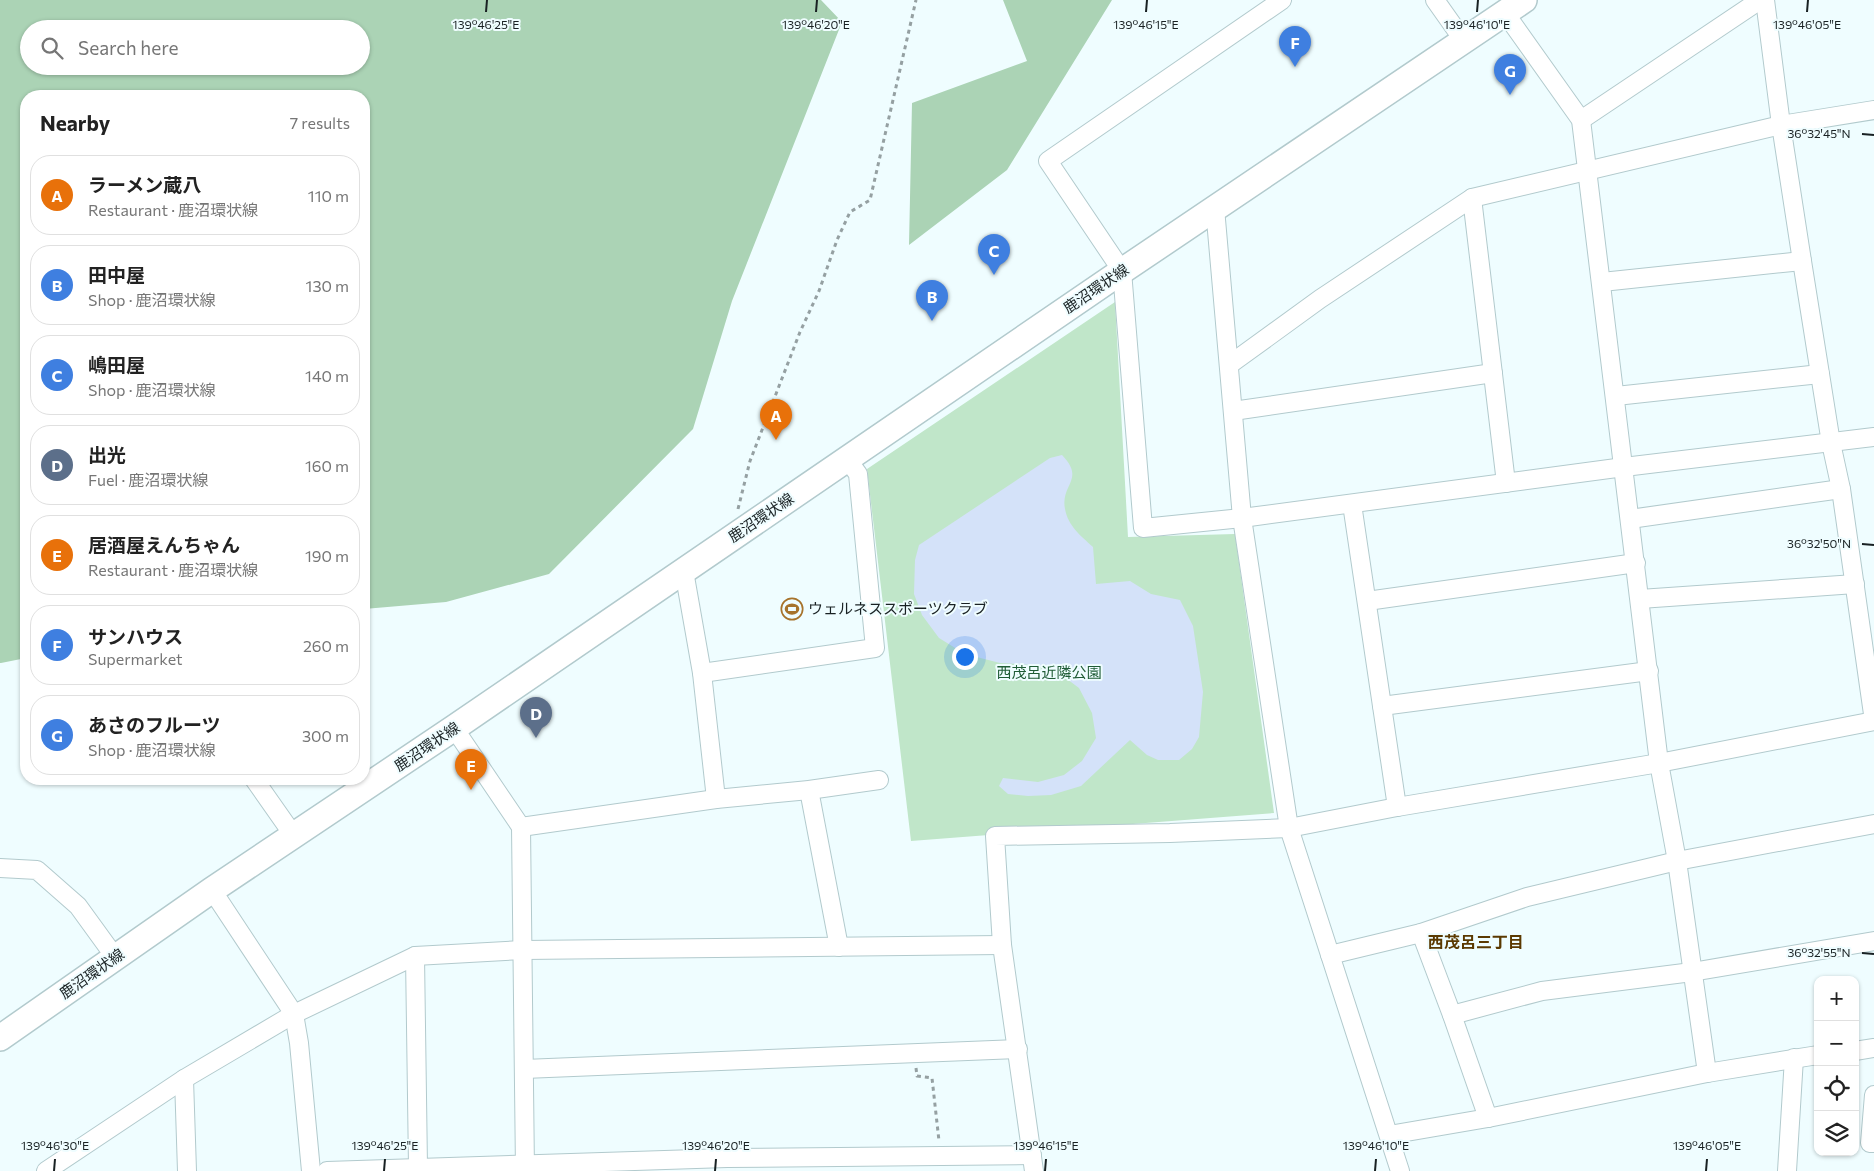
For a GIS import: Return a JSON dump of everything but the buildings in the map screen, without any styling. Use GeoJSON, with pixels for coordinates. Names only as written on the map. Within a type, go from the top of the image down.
{"type":"FeatureCollection","features":[{"type":"Feature","properties":{"kind":"main road","name":"鹿沼環状線"},"geometry":{"type":"LineString","coordinates":[[370,785],[1122,271],[1514,6]]}},
{"type":"Feature","properties":{"kind":"main road","name":"鹿沼環状線"},"geometry":{"type":"LineString","coordinates":[[0,1038],[212,890],[370,785]]}},
{"type":"Feature","properties":{"kind":"street"},"geometry":{"type":"LineString","coordinates":[[1282,0],[1048,161],[1122,271],[1144,528],[1242,518],[1624,467],[1874,437]]}},
{"type":"Feature","properties":{"kind":"street"},"geometry":{"type":"LineString","coordinates":[[1435,0],[1464,41]]}},
{"type":"Feature","properties":{"kind":"street"},"geometry":{"type":"LineString","coordinates":[[1581,120],[1760,0]]}},
{"type":"Feature","properties":{"kind":"street"},"geometry":{"type":"LineString","coordinates":[[327,1171],[418,1167],[727,1164],[941,1157],[1033,1163],[1002,945],[995,836],[1170,833],[1289,828],[1397,807],[1659,762],[1874,721],[1841,490],[1831,443],[1781,125],[1765,0]]}},
{"type":"Feature","properties":{"kind":"street"},"geometry":{"type":"LineString","coordinates":[[1514,6],[1581,120],[1659,762],[1677,861],[1707,1073]]}},
{"type":"Feature","properties":{"kind":"street"},"geometry":{"type":"LineString","coordinates":[[1229,365],[1320,299],[1472,198],[1781,125],[1874,110]]}},
{"type":"Feature","properties":{"kind":"street"},"geometry":{"type":"LineString","coordinates":[[1472,198],[1506,483]]}},
{"type":"Feature","properties":{"kind":"street"},"geometry":{"type":"LineString","coordinates":[[1216,208],[1242,518],[1289,828],[1400,1171]]}},
{"type":"Feature","properties":{"kind":"street"},"geometry":{"type":"LineString","coordinates":[[1602,282],[1802,261]]}},
{"type":"Feature","properties":{"kind":"street"},"geometry":{"type":"LineString","coordinates":[[1233,411],[1493,373]]}},
{"type":"Feature","properties":{"kind":"street"},"geometry":{"type":"LineString","coordinates":[[1616,396],[1820,374]]}},
{"type":"Feature","properties":{"kind":"street"},"geometry":{"type":"LineString","coordinates":[[702,673],[875,648],[858,474],[847,459]]}},
{"type":"Feature","properties":{"kind":"street"},"geometry":{"type":"LineString","coordinates":[[1630,519],[1841,490]]}},
{"type":"Feature","properties":{"kind":"street"},"geometry":{"type":"LineString","coordinates":[[1352,504],[1397,807]]}},
{"type":"Feature","properties":{"kind":"street"},"geometry":{"type":"LineString","coordinates":[[1367,601],[1636,563]]}},
{"type":"Feature","properties":{"kind":"street"},"geometry":{"type":"LineString","coordinates":[[684,571],[702,673],[716,799]]}},
{"type":"Feature","properties":{"kind":"street"},"geometry":{"type":"LineString","coordinates":[[1640,599],[1855,584]]}},
{"type":"Feature","properties":{"kind":"street"},"geometry":{"type":"LineString","coordinates":[[1382,706],[1648,671]]}},
{"type":"Feature","properties":{"kind":"street"},"geometry":{"type":"LineString","coordinates":[[454,728],[521,827],[525,1167]]}},
{"type":"Feature","properties":{"kind":"street"},"geometry":{"type":"LineString","coordinates":[[521,827],[716,799],[809,790],[879,780]]}},
{"type":"Feature","properties":{"kind":"street"},"geometry":{"type":"LineString","coordinates":[[258,785],[294,836]]}},
{"type":"Feature","properties":{"kind":"street"},"geometry":{"type":"LineString","coordinates":[[809,790],[839,947]]}},
{"type":"Feature","properties":{"kind":"street"},"geometry":{"type":"LineString","coordinates":[[1330,954],[1421,933],[1528,897],[1677,861],[1874,824]]}},
{"type":"Feature","properties":{"kind":"street"},"geometry":{"type":"LineString","coordinates":[[0,868],[37,870],[78,906],[115,957]]}},
{"type":"Feature","properties":{"kind":"street"},"geometry":{"type":"LineString","coordinates":[[212,890],[294,1014],[299,1043],[311,1171]]}},
{"type":"Feature","properties":{"kind":"street"},"geometry":{"type":"LineString","coordinates":[[1421,933],[1488,1118]]}},
{"type":"Feature","properties":{"kind":"street"},"geometry":{"type":"LineString","coordinates":[[1452,1015],[1542,991],[1692,972],[1874,941]]}},
{"type":"Feature","properties":{"kind":"street"},"geometry":{"type":"LineString","coordinates":[[54,1168],[184,1079],[294,1014],[415,956],[523,950],[1002,945]]}},
{"type":"Feature","properties":{"kind":"street"},"geometry":{"type":"LineString","coordinates":[[415,956],[418,1167]]}},
{"type":"Feature","properties":{"kind":"street"},"geometry":{"type":"LineString","coordinates":[[1859,1050],[1874,1048]]}},
{"type":"Feature","properties":{"kind":"street"},"geometry":{"type":"LineString","coordinates":[[524,1069],[1018,1049]]}},
{"type":"Feature","properties":{"kind":"street"},"geometry":{"type":"LineString","coordinates":[[1389,1135],[1488,1118],[1707,1073],[1814,1056]]}},
{"type":"Feature","properties":{"kind":"street"},"geometry":{"type":"LineString","coordinates":[[1788,1171],[1794,1058]]}},
{"type":"Feature","properties":{"kind":"street"},"geometry":{"type":"LineString","coordinates":[[184,1079],[187,1171]]}},
{"type":"Feature","properties":{"kind":"street"},"geometry":{"type":"LineString","coordinates":[[1874,1095],[1870,1144],[1874,1143]]}},
{"type":"Feature","properties":{"kind":"path"},"geometry":{"type":"LineString","coordinates":[[731,539],[750,461],[800,332],[819,291],[837,240],[850,212],[870,200],[916,0]]}},
{"type":"Feature","properties":{"kind":"path"},"geometry":{"type":"LineString","coordinates":[[914,1053],[917,1076],[932,1078],[941,1157]]}},
{"type":"Feature","properties":{"kind":"green space"},"geometry":{"type":"Polygon","coordinates":[[[0,0],[821,0],[842,22],[732,301],[693,429],[549,574],[446,602],[370,608],[370,90],[20,90],[20,659],[0,663],[0,0]]]}},
{"type":"Feature","properties":{"kind":"green space"},"geometry":{"type":"Polygon","coordinates":[[[1003,0],[1112,0],[1007,170],[909,245],[912,103],[1027,61],[1003,0]]]}},
{"type":"Feature","properties":{"kind":"green space","name":"西茂呂近隣公園"},"geometry":{"type":"Polygon","coordinates":[[[1115,302],[1128,537],[1235,534],[1274,813],[911,841],[867,469],[1115,302]]]}},
{"type":"Feature","properties":{"kind":"water"},"geometry":{"type":"Polygon","coordinates":[[[1062,455],[1072,470],[1071,482],[1064,501],[1065,509],[1069,521],[1093,547],[1096,584],[1130,581],[1151,594],[1180,600],[1193,626],[1203,692],[1199,737],[1192,749],[1179,760],[1158,760],[1147,755],[1130,740],[1081,786],[1051,795],[1028,796],[1008,794],[999,786],[1003,778],[1038,782],[1064,775],[1082,761],[1096,738],[1092,713],[1079,688],[1055,670],[1033,665],[1000,663],[965,654],[939,638],[922,615],[914,594],[915,560],[919,545],[1050,458],[1062,455]]]}},
{"type":"Feature","properties":{"kind":"place","name":"サンハウス"},"geometry":{"type":"Point","coordinates":[1295,67]}},
{"type":"Feature","properties":{"kind":"place","name":"あさのフルーツ"},"geometry":{"type":"Point","coordinates":[1510,95]}},
{"type":"Feature","properties":{"kind":"place","name":"嶋田屋"},"geometry":{"type":"Point","coordinates":[994,275]}},
{"type":"Feature","properties":{"kind":"place","name":"田中屋"},"geometry":{"type":"Point","coordinates":[932,321]}},
{"type":"Feature","properties":{"kind":"place","name":"ラーメン蔵八"},"geometry":{"type":"Point","coordinates":[776,440]}},
{"type":"Feature","properties":{"kind":"place","name":"ウェルネススポーツクラブ"},"geometry":{"type":"Point","coordinates":[792,609]}},
{"type":"Feature","properties":{"kind":"place","name":"出光"},"geometry":{"type":"Point","coordinates":[536,738]}},
{"type":"Feature","properties":{"kind":"place","name":"居酒屋えんちゃん"},"geometry":{"type":"Point","coordinates":[471,790]}},
{"type":"Feature","properties":{"kind":"district","name":"西茂呂三丁目"},"geometry":{"type":"Point","coordinates":[1476,942]}}]}
